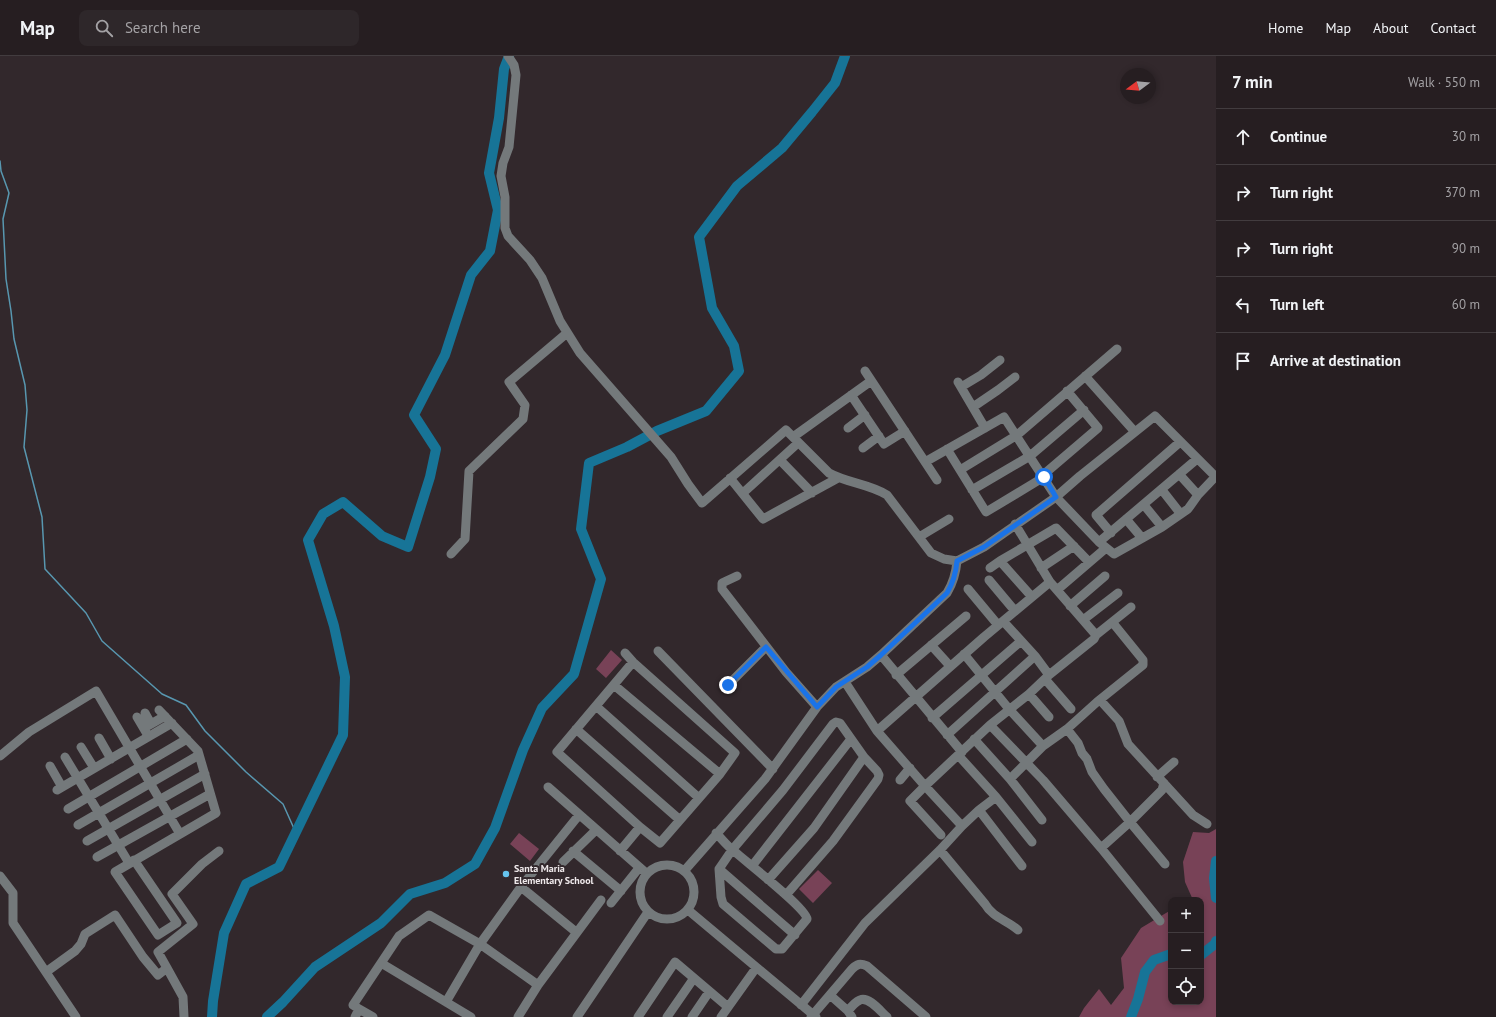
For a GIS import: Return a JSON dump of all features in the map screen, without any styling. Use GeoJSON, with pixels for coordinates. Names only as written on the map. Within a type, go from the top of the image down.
{"type":"FeatureCollection","features":[{"type":"Feature","properties":{"kind":"street"},"geometry":{"type":"LineString","coordinates":[[510,58],[514,65],[516,75],[514,104],[510,147],[503,163],[501,176],[505,197],[505,228],[508,236],[530,260],[542,278],[560,321],[580,353],[671,457],[702,503],[786,430],[829,473],[838,478],[879,490],[887,496],[932,553],[957,561],[984,547],[1015,524],[1056,497],[1155,416],[1216,477],[1198,495],[1188,509],[1180,513],[1162,527],[1114,554],[1102,545],[1056,497],[1004,417],[925,462]]}},
{"type":"Feature","properties":{"kind":"street"},"geometry":{"type":"LineString","coordinates":[[451,554],[465,539],[470,471],[523,419],[525,405],[510,382],[567,333]]}},
{"type":"Feature","properties":{"kind":"street"},"geometry":{"type":"LineString","coordinates":[[960,470],[1016,435],[1117,349]]}},
{"type":"Feature","properties":{"kind":"street"},"geometry":{"type":"LineString","coordinates":[[985,428],[960,385],[981,375],[1000,360]]}},
{"type":"Feature","properties":{"kind":"street"},"geometry":{"type":"LineString","coordinates":[[865,371],[937,480]]}},
{"type":"Feature","properties":{"kind":"street"},"geometry":{"type":"LineString","coordinates":[[1085,376],[1135,432]]}},
{"type":"Feature","properties":{"kind":"street"},"geometry":{"type":"LineString","coordinates":[[973,407],[1015,377]]}},
{"type":"Feature","properties":{"kind":"street"},"geometry":{"type":"LineString","coordinates":[[743,493],[780,460],[796,440],[851,395],[871,381]]}},
{"type":"Feature","properties":{"kind":"street"},"geometry":{"type":"LineString","coordinates":[[947,449],[986,512],[1043,476],[1098,428],[1067,391]]}},
{"type":"Feature","properties":{"kind":"street"},"geometry":{"type":"LineString","coordinates":[[851,395],[884,444],[905,431]]}},
{"type":"Feature","properties":{"kind":"street"},"geometry":{"type":"LineString","coordinates":[[972,490],[1030,456],[1084,410]]}},
{"type":"Feature","properties":{"kind":"street"},"geometry":{"type":"LineString","coordinates":[[848,428],[865,415]]}},
{"type":"Feature","properties":{"kind":"street"},"geometry":{"type":"LineString","coordinates":[[863,448],[879,436]]}},
{"type":"Feature","properties":{"kind":"street"},"geometry":{"type":"LineString","coordinates":[[1111,532],[1096,515],[1180,442]]}},
{"type":"Feature","properties":{"kind":"street"},"geometry":{"type":"LineString","coordinates":[[1057,590],[1089,562],[1111,532],[1197,459]]}},
{"type":"Feature","properties":{"kind":"street"},"geometry":{"type":"LineString","coordinates":[[780,460],[812,492]]}},
{"type":"Feature","properties":{"kind":"street"},"geometry":{"type":"LineString","coordinates":[[1179,474],[1198,495]]}},
{"type":"Feature","properties":{"kind":"street"},"geometry":{"type":"LineString","coordinates":[[730,478],[763,519],[838,478]]}},
{"type":"Feature","properties":{"kind":"street"},"geometry":{"type":"LineString","coordinates":[[1162,490],[1180,513]]}},
{"type":"Feature","properties":{"kind":"street"},"geometry":{"type":"LineString","coordinates":[[1144,505],[1162,527]]}},
{"type":"Feature","properties":{"kind":"street"},"geometry":{"type":"LineString","coordinates":[[918,537],[949,519]]}},
{"type":"Feature","properties":{"kind":"street"},"geometry":{"type":"LineString","coordinates":[[1126,519],[1142,538]]}},
{"type":"Feature","properties":{"kind":"street"},"geometry":{"type":"LineString","coordinates":[[1015,524],[1050,582],[1096,635]]}},
{"type":"Feature","properties":{"kind":"street"},"geometry":{"type":"LineString","coordinates":[[990,568],[1056,528],[1089,562]]}},
{"type":"Feature","properties":{"kind":"street"},"geometry":{"type":"LineString","coordinates":[[1041,568],[1074,546]]}},
{"type":"Feature","properties":{"kind":"street"},"geometry":{"type":"LineString","coordinates":[[685,870],[773,769],[817,707],[836,687],[867,667],[881,655],[947,593],[954,579],[957,561]]}},
{"type":"Feature","properties":{"kind":"street"},"geometry":{"type":"LineString","coordinates":[[1000,561],[1032,597]]}},
{"type":"Feature","properties":{"kind":"street"},"geometry":{"type":"LineString","coordinates":[[737,576],[722,584],[722,589],[766,647],[817,707]]}},
{"type":"Feature","properties":{"kind":"street"},"geometry":{"type":"LineString","coordinates":[[1070,606],[1105,576]]}},
{"type":"Feature","properties":{"kind":"street"},"geometry":{"type":"LineString","coordinates":[[989,580],[1015,611]]}},
{"type":"Feature","properties":{"kind":"street"},"geometry":{"type":"LineString","coordinates":[[877,731],[916,698],[950,666],[1050,582]]}},
{"type":"Feature","properties":{"kind":"street"},"geometry":{"type":"LineString","coordinates":[[968,589],[1035,656],[1047,677],[1071,709]]}},
{"type":"Feature","properties":{"kind":"street"},"geometry":{"type":"LineString","coordinates":[[1083,620],[1118,593]]}},
{"type":"Feature","properties":{"kind":"street"},"geometry":{"type":"LineString","coordinates":[[941,835],[910,801],[990,724],[1029,694],[1047,677],[1094,639],[1096,635],[1113,623],[1131,607]]}},
{"type":"Feature","properties":{"kind":"street"},"geometry":{"type":"LineString","coordinates":[[896,675],[966,616]]}},
{"type":"Feature","properties":{"kind":"street"},"geometry":{"type":"LineString","coordinates":[[1010,779],[1043,746],[1067,729],[1142,665],[1143,660],[1113,623]]}},
{"type":"Feature","properties":{"kind":"street"},"geometry":{"type":"LineString","coordinates":[[932,718],[1021,641]]}},
{"type":"Feature","properties":{"kind":"street"},"geometry":{"type":"LineString","coordinates":[[931,645],[950,666]]}},
{"type":"Feature","properties":{"kind":"street"},"geometry":{"type":"LineString","coordinates":[[728,685],[766,647]]}},
{"type":"Feature","properties":{"kind":"street"},"geometry":{"type":"LineString","coordinates":[[658,651],[773,769]]}},
{"type":"Feature","properties":{"kind":"street"},"geometry":{"type":"LineString","coordinates":[[625,653],[633,662],[735,753],[720,774],[660,843],[640,827],[557,752],[633,662]]}},
{"type":"Feature","properties":{"kind":"street"},"geometry":{"type":"LineString","coordinates":[[964,654],[1009,709],[1043,746]]}},
{"type":"Feature","properties":{"kind":"street"},"geometry":{"type":"LineString","coordinates":[[881,655],[1032,842]]}},
{"type":"Feature","properties":{"kind":"street"},"geometry":{"type":"LineString","coordinates":[[947,735],[1035,656]]}},
{"type":"Feature","properties":{"kind":"street"},"geometry":{"type":"LineString","coordinates":[[844,682],[877,731],[962,826]]}},
{"type":"Feature","properties":{"kind":"street"},"geometry":{"type":"LineString","coordinates":[[614,685],[720,774]]}},
{"type":"Feature","properties":{"kind":"street"},"geometry":{"type":"LineString","coordinates":[[0,756],[29,732],[96,691],[180,834]]}},
{"type":"Feature","properties":{"kind":"street"},"geometry":{"type":"LineString","coordinates":[[1029,694],[1049,717]]}},
{"type":"Feature","properties":{"kind":"street"},"geometry":{"type":"LineString","coordinates":[[1100,700],[1119,721],[1128,744],[1193,815],[1206,824]]}},
{"type":"Feature","properties":{"kind":"street"},"geometry":{"type":"LineString","coordinates":[[596,706],[699,798]]}},
{"type":"Feature","properties":{"kind":"street"},"geometry":{"type":"LineString","coordinates":[[65,757],[118,845],[132,862],[177,923],[158,935],[115,872],[132,862],[216,813],[198,751],[162,713],[147,726]]}},
{"type":"Feature","properties":{"kind":"street"},"geometry":{"type":"LineString","coordinates":[[141,715],[147,726],[148,737]]}},
{"type":"Feature","properties":{"kind":"street"},"geometry":{"type":"LineString","coordinates":[[716,833],[732,850],[786,895],[807,916],[782,949],[776,949],[723,904],[719,869],[732,850],[783,790],[833,724],[836,722],[840,723],[864,757],[877,771],[878,779],[833,841],[786,895]]}},
{"type":"Feature","properties":{"kind":"street"},"geometry":{"type":"LineString","coordinates":[[50,766],[60,788],[172,723]]}},
{"type":"Feature","properties":{"kind":"street"},"geometry":{"type":"LineString","coordinates":[[990,724],[1027,763],[1101,848],[1160,921]]}},
{"type":"Feature","properties":{"kind":"street"},"geometry":{"type":"LineString","coordinates":[[576,729],[680,820]]}},
{"type":"Feature","properties":{"kind":"street"},"geometry":{"type":"LineString","coordinates":[[1067,729],[1078,743],[1092,772],[1104,789],[1165,864]]}},
{"type":"Feature","properties":{"kind":"street"},"geometry":{"type":"LineString","coordinates":[[99,738],[110,759]]}},
{"type":"Feature","properties":{"kind":"street"},"geometry":{"type":"LineString","coordinates":[[752,866],[851,738]]}},
{"type":"Feature","properties":{"kind":"street"},"geometry":{"type":"LineString","coordinates":[[68,809],[187,739]]}},
{"type":"Feature","properties":{"kind":"street"},"geometry":{"type":"LineString","coordinates":[[974,739],[1010,779],[1042,820]]}},
{"type":"Feature","properties":{"kind":"street"},"geometry":{"type":"LineString","coordinates":[[81,747],[94,768]]}},
{"type":"Feature","properties":{"kind":"street"},"geometry":{"type":"LineString","coordinates":[[78,825],[199,755]]}},
{"type":"Feature","properties":{"kind":"street"},"geometry":{"type":"LineString","coordinates":[[768,880],[814,828],[864,757]]}},
{"type":"Feature","properties":{"kind":"street"},"geometry":{"type":"LineString","coordinates":[[1101,848],[1162,790],[1160,780],[1174,762]]}},
{"type":"Feature","properties":{"kind":"street"},"geometry":{"type":"LineString","coordinates":[[900,780],[910,768]]}},
{"type":"Feature","properties":{"kind":"street"},"geometry":{"type":"LineString","coordinates":[[87,841],[205,774]]}},
{"type":"Feature","properties":{"kind":"street"},"geometry":{"type":"LineString","coordinates":[[548,787],[643,871]]}},
{"type":"Feature","properties":{"kind":"street"},"geometry":{"type":"LineString","coordinates":[[97,857],[210,794]]}},
{"type":"Feature","properties":{"kind":"street"},"geometry":{"type":"LineString","coordinates":[[801,1005],[865,923],[940,850],[962,826],[996,797]]}},
{"type":"Feature","properties":{"kind":"street"},"geometry":{"type":"LineString","coordinates":[[979,810],[1022,866]]}},
{"type":"Feature","properties":{"kind":"street"},"geometry":{"type":"LineString","coordinates":[[446,1002],[480,944],[521,887],[579,815]]}},
{"type":"Feature","properties":{"kind":"street"},"geometry":{"type":"LineString","coordinates":[[620,851],[640,827]]}},
{"type":"Feature","properties":{"kind":"street"},"geometry":{"type":"LineString","coordinates":[[563,862],[596,830]]}},
{"type":"Feature","properties":{"kind":"street"},"geometry":{"type":"LineString","coordinates":[[940,850],[988,910],[1000,919],[1010,923],[1018,930]]}},
{"type":"Feature","properties":{"kind":"street"},"geometry":{"type":"LineString","coordinates":[[573,851],[621,891]]}},
{"type":"Feature","properties":{"kind":"street"},"geometry":{"type":"LineString","coordinates":[[184,1017],[183,997],[158,952],[194,924],[172,894],[202,864],[219,852]]}},
{"type":"Feature","properties":{"kind":"street"},"geometry":{"type":"LineString","coordinates":[[611,903],[621,891],[643,871],[665,864],[676,865],[685,870],[691,878],[694,886],[695,895],[688,910],[682,915],[673,919],[657,918],[648,912],[643,905],[640,896],[643,871]]}},
{"type":"Feature","properties":{"kind":"street"},"geometry":{"type":"LineString","coordinates":[[719,869],[794,935]]}},
{"type":"Feature","properties":{"kind":"street"},"geometry":{"type":"LineString","coordinates":[[0,876],[14,893],[13,923],[76,1017]]}},
{"type":"Feature","properties":{"kind":"street"},"geometry":{"type":"LineString","coordinates":[[521,887],[576,932]]}},
{"type":"Feature","properties":{"kind":"street"},"geometry":{"type":"LineString","coordinates":[[518,1017],[538,985],[601,900]]}},
{"type":"Feature","properties":{"kind":"street"},"geometry":{"type":"LineString","coordinates":[[688,910],[813,1016],[852,969],[856,965],[862,964],[867,966],[926,1017]]}},
{"type":"Feature","properties":{"kind":"street"},"geometry":{"type":"LineString","coordinates":[[576,1017],[648,912]]}},
{"type":"Feature","properties":{"kind":"street"},"geometry":{"type":"LineString","coordinates":[[46,972],[75,951],[81,944],[85,934],[115,915],[143,957],[158,975],[167,968]]}},
{"type":"Feature","properties":{"kind":"street"},"geometry":{"type":"LineString","coordinates":[[373,1017],[357,1013],[353,1005],[399,936],[429,915],[480,944],[538,985]]}},
{"type":"Feature","properties":{"kind":"street"},"geometry":{"type":"LineString","coordinates":[[638,1017],[675,962],[728,1007]]}},
{"type":"Feature","properties":{"kind":"street"},"geometry":{"type":"LineString","coordinates":[[380,963],[471,1017]]}},
{"type":"Feature","properties":{"kind":"street"},"geometry":{"type":"LineString","coordinates":[[721,1017],[756,968]]}},
{"type":"Feature","properties":{"kind":"street"},"geometry":{"type":"LineString","coordinates":[[667,1017],[694,978]]}},
{"type":"Feature","properties":{"kind":"street"},"geometry":{"type":"LineString","coordinates":[[692,1017],[710,992]]}},
{"type":"Feature","properties":{"kind":"street"},"geometry":{"type":"LineString","coordinates":[[830,995],[850,1014],[858,1000],[864,999],[868,1000],[887,1017]]}},
{"type":"Feature","properties":{"kind":"shaded area"},"geometry":{"type":"Polygon","coordinates":[[[611,650],[622,660],[606,678],[596,669],[611,650]]]}},
{"type":"Feature","properties":{"kind":"shaded area"},"geometry":{"type":"Polygon","coordinates":[[[1216,829],[1216,1017],[1079,1017],[1099,989],[1111,1005],[1124,988],[1121,958],[1141,928],[1168,912],[1168,1005],[1204,1005],[1204,897],[1192,897],[1185,882],[1183,862],[1193,832],[1209,833],[1216,829]]]}},
{"type":"Feature","properties":{"kind":"shaded area"},"geometry":{"type":"Polygon","coordinates":[[[519,833],[539,849],[530,861],[510,844],[519,833]]]}},
{"type":"Feature","properties":{"kind":"shaded area"},"geometry":{"type":"Polygon","coordinates":[[[818,870],[832,883],[813,903],[799,889],[818,870]]]}},
{"type":"Feature","properties":{"kind":"waterway"},"geometry":{"type":"LineString","coordinates":[[212,1017],[213,1001],[224,933],[246,884],[279,867],[343,735],[345,677],[334,626],[308,540],[323,514],[343,502],[382,536],[408,547],[430,477],[436,449],[414,415],[445,355],[471,275],[490,251],[498,210],[489,173],[499,118],[504,69],[509,56]]}},
{"type":"Feature","properties":{"kind":"waterway"},"geometry":{"type":"LineString","coordinates":[[267,1017],[315,967],[381,923],[410,894],[445,883],[475,864],[495,828],[523,750],[542,708],[574,674],[601,579],[581,529],[589,463],[627,447],[657,431],[706,411],[739,371],[734,346],[712,308],[699,237],[737,186],[782,148],[812,112],[835,83],[845,56]]}},
{"type":"Feature","properties":{"kind":"waterway"},"geometry":{"type":"LineString","coordinates":[[0,161],[1,171],[9,193],[3,219],[6,279],[14,339],[25,385],[27,410],[24,447],[42,517],[45,569],[86,613],[102,641],[162,694],[186,705],[205,731],[246,772],[283,804],[296,833]]}},
{"type":"Feature","properties":{"kind":"waterway"},"geometry":{"type":"LineString","coordinates":[[1216,861],[1214,878],[1216,898]]}},
{"type":"Feature","properties":{"kind":"waterway"},"geometry":{"type":"LineString","coordinates":[[1204,953],[1215,944],[1216,941]]}},
{"type":"Feature","properties":{"kind":"waterway"},"geometry":{"type":"LineString","coordinates":[[1131,1017],[1138,999],[1145,972],[1154,960],[1168,955]]}},
{"type":"Feature","properties":{"kind":"place","name":"Santa Maria Elementary School"},"geometry":{"type":"Point","coordinates":[506,874]}},
{"type":"Feature","properties":{"kind":"route"},"geometry":{"type":"LineString","coordinates":[[728,685],[766,647],[817,707],[836,687],[867,667],[881,655],[947,593],[952,585],[956,573],[957,561],[984,547],[1015,524],[1056,497],[1044,477]]}}]}
